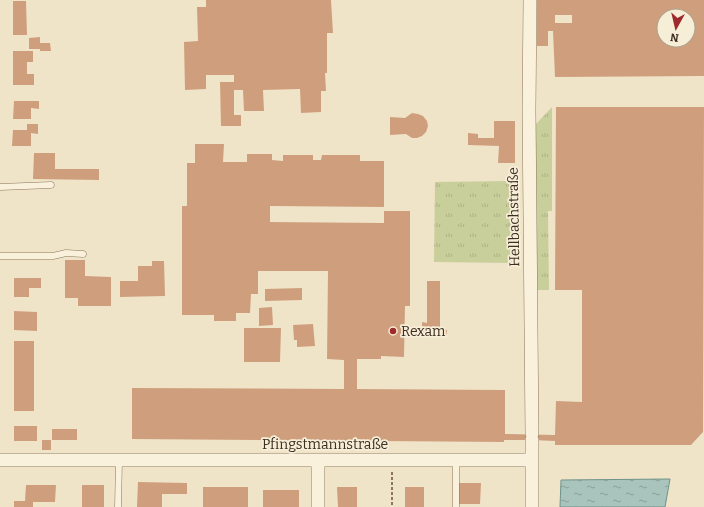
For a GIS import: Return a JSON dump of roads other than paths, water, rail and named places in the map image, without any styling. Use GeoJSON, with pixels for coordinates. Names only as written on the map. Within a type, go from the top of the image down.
{"type":"FeatureCollection","features":[{"type":"Feature","properties":{"kind":"street","name":"Hellbachstraße"},"geometry":{"type":"LineString","coordinates":[[530,0],[529,110],[532,507]]}},
{"type":"Feature","properties":{"kind":"street","name":"Pfingstmannstraße"},"geometry":{"type":"LineString","coordinates":[[0,460],[532,460]]}},
{"type":"Feature","properties":{"kind":"street"},"geometry":{"type":"LineString","coordinates":[[318,460],[318,507]]}},
{"type":"Feature","properties":{"kind":"lane"},"geometry":{"type":"LineString","coordinates":[[0,187],[51,185]]}},
{"type":"Feature","properties":{"kind":"lane"},"geometry":{"type":"LineString","coordinates":[[0,256],[53,256],[66,253],[83,254]]}},
{"type":"Feature","properties":{"kind":"lane"},"geometry":{"type":"LineString","coordinates":[[118,507],[119,460]]}},
{"type":"Feature","properties":{"kind":"lane"},"geometry":{"type":"LineString","coordinates":[[456,460],[456,507]]}},
{"type":"Feature","properties":{"kind":"water"},"geometry":{"type":"Polygon","coordinates":[[[670,479],[665,507],[560,507],[561,480],[670,479]]]}},
{"type":"Feature","properties":{"kind":"place","name":"Rexam"},"geometry":{"type":"Point","coordinates":[393,331]}}]}
